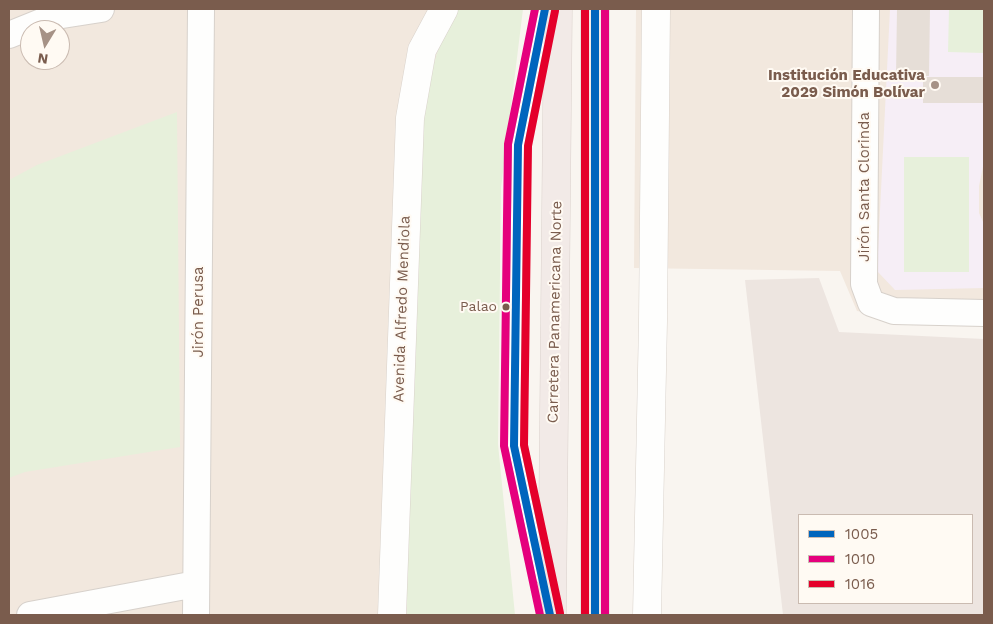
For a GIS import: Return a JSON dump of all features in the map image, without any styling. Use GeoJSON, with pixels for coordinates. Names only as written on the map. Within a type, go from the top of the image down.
{"type":"FeatureCollection","features":[{"type":"Feature","properties":{"kind":"highway","name":"Carretera Panamericana Norte"},"geometry":{"type":"LineString","coordinates":[[551,615],[558,9]]}},
{"type":"Feature","properties":{"kind":"highway"},"geometry":{"type":"LineString","coordinates":[[594,615],[595,9]]}},
{"type":"Feature","properties":{"kind":"main road","name":"Avenida Alfredo Mendiola"},"geometry":{"type":"LineString","coordinates":[[392,615],[410,118],[422,50],[444,9]]}},
{"type":"Feature","properties":{"kind":"main road"},"geometry":{"type":"LineString","coordinates":[[647,615],[654,321],[656,9]]}},
{"type":"Feature","properties":{"kind":"street"},"geometry":{"type":"LineString","coordinates":[[9,35],[56,16],[101,9]]}},
{"type":"Feature","properties":{"kind":"street","name":"Jirón Perusa"},"geometry":{"type":"LineString","coordinates":[[196,615],[201,9]]}},
{"type":"Feature","properties":{"kind":"street","name":"Jirón Santa Clorinda"},"geometry":{"type":"LineString","coordinates":[[866,9],[864,284],[871,303],[894,312],[984,313]]}},
{"type":"Feature","properties":{"kind":"street"},"geometry":{"type":"LineString","coordinates":[[30,615],[196,584]]}},
{"type":"Feature","properties":{"kind":"lane"},"geometry":{"type":"LineString","coordinates":[[545,9],[518,145],[514,446],[551,615]]}},
{"type":"Feature","properties":{"kind":"shaded area"},"geometry":{"type":"Polygon","coordinates":[[[9,9],[496,9],[455,615],[9,615],[9,9]]]}},
{"type":"Feature","properties":{"kind":"shaded area"},"geometry":{"type":"Polygon","coordinates":[[[636,9],[984,9],[984,324],[935,324],[857,311],[840,271],[634,268],[636,9]]]}},
{"type":"Feature","properties":{"kind":"shaded area","name":"Institución Educativa 2029 Simón Bolívar"},"geometry":{"type":"Polygon","coordinates":[[[890,9],[984,9],[984,162],[979,186],[979,213],[984,224],[984,288],[895,290],[877,271],[890,9]]]}},
{"type":"Feature","properties":{"kind":"shaded area"},"geometry":{"type":"Polygon","coordinates":[[[819,278],[839,332],[984,339],[984,615],[783,615],[745,280],[819,278]]]}},
{"type":"Feature","properties":{"kind":"green space"},"geometry":{"type":"Polygon","coordinates":[[[456,9],[523,9],[501,188],[498,444],[515,615],[407,615],[408,223],[427,88],[437,53],[456,9]]]}},
{"type":"Feature","properties":{"kind":"green space"},"geometry":{"type":"Polygon","coordinates":[[[949,9],[984,9],[984,53],[948,52],[949,9]]]}},
{"type":"Feature","properties":{"kind":"green space"},"geometry":{"type":"Polygon","coordinates":[[[177,112],[180,447],[25,472],[9,478],[9,180],[37,165],[177,112]]]}},
{"type":"Feature","properties":{"kind":"green space"},"geometry":{"type":"Polygon","coordinates":[[[904,157],[969,157],[969,272],[904,272],[904,157]]]}},
{"type":"Feature","properties":{"kind":"building"},"geometry":{"type":"Polygon","coordinates":[[[897,9],[930,9],[929,76],[896,76],[897,9]]]}},
{"type":"Feature","properties":{"kind":"building"},"geometry":{"type":"Polygon","coordinates":[[[923,77],[984,77],[984,103],[923,103],[923,77]]]}},
{"type":"Feature","properties":{"kind":"transit line","name":"1010"},"geometry":{"type":"LineString","coordinates":[[535,9],[508,144],[504,446],[540,615]]}},
{"type":"Feature","properties":{"kind":"transit line","name":"1005"},"geometry":{"type":"LineString","coordinates":[[545,9],[518,145],[514,446],[550,615]]}},
{"type":"Feature","properties":{"kind":"transit line","name":"1016"},"geometry":{"type":"LineString","coordinates":[[585,9],[585,615]]}},
{"type":"Feature","properties":{"kind":"transit line","name":"1005"},"geometry":{"type":"LineString","coordinates":[[595,9],[595,615]]}},
{"type":"Feature","properties":{"kind":"transit line","name":"1010"},"geometry":{"type":"LineString","coordinates":[[605,9],[605,615]]}},
{"type":"Feature","properties":{"kind":"transit line","name":"1016"},"geometry":{"type":"LineString","coordinates":[[555,11],[528,146],[524,445],[560,613]]}},
{"type":"Feature","properties":{"kind":"place","name":"Institución Educativa 2029 Simón Bolívar"},"geometry":{"type":"Point","coordinates":[935,85]}},
{"type":"Feature","properties":{"kind":"place","name":"Palao"},"geometry":{"type":"Point","coordinates":[506,307]}}]}
